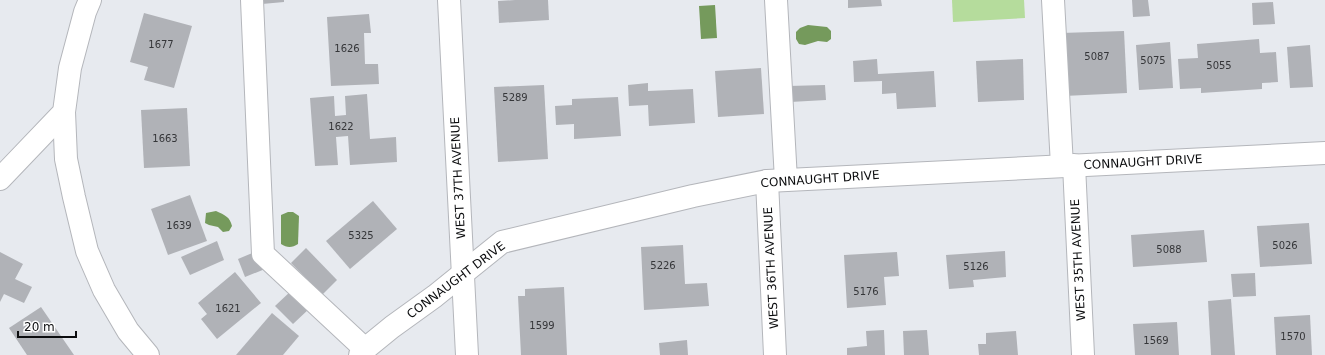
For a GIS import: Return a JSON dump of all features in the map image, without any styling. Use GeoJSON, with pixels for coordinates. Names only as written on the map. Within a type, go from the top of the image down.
{"type":"FeatureCollection","features":[{"type":"Feature","properties":{"kind":"street"},"geometry":{"type":"LineString","coordinates":[[90,0],[85,12],[70,68],[64,112],[66,159],[86,251],[104,290],[128,331],[148,355]]}},
{"type":"Feature","properties":{"kind":"street"},"geometry":{"type":"LineString","coordinates":[[252,0],[263,254],[362,352]]}},
{"type":"Feature","properties":{"kind":"street","name":"WEST 37TH AVENUE"},"geometry":{"type":"LineString","coordinates":[[449,0],[467,355]]}},
{"type":"Feature","properties":{"kind":"street","name":"WEST 36TH AVENUE"},"geometry":{"type":"LineString","coordinates":[[775,355],[777,181],[776,0]]}},
{"type":"Feature","properties":{"kind":"street","name":"WEST 35TH AVENUE"},"geometry":{"type":"LineString","coordinates":[[1052,0],[1068,166],[1083,355]]}},
{"type":"Feature","properties":{"kind":"street"},"geometry":{"type":"LineString","coordinates":[[0,180],[64,112]]}},
{"type":"Feature","properties":{"kind":"street","name":"CONNAUGHT DRIVE"},"geometry":{"type":"LineString","coordinates":[[362,352],[502,242],[694,196],[777,181],[1325,153]]}},
{"type":"Feature","properties":{"kind":"shaded area"},"geometry":{"type":"Polygon","coordinates":[[[952,0],[1024,0],[1025,18],[953,22],[952,0]]]}},
{"type":"Feature","properties":{"kind":"shaded area"},"geometry":{"type":"Polygon","coordinates":[[[715,5],[717,38],[701,39],[699,6],[715,5]]]}},
{"type":"Feature","properties":{"kind":"shaded area"},"geometry":{"type":"Polygon","coordinates":[[[808,25],[827,27],[831,31],[831,39],[827,42],[818,41],[805,45],[799,44],[796,39],[796,32],[800,28],[808,25]]]}},
{"type":"Feature","properties":{"kind":"shaded area"},"geometry":{"type":"Polygon","coordinates":[[[216,211],[230,220],[232,226],[229,231],[223,232],[218,227],[205,223],[206,213],[216,211]]]}},
{"type":"Feature","properties":{"kind":"shaded area"},"geometry":{"type":"Polygon","coordinates":[[[288,212],[293,212],[299,216],[298,244],[290,247],[281,244],[281,215],[288,212]]]}},
{"type":"Feature","properties":{"kind":"building"},"geometry":{"type":"Polygon","coordinates":[[[262,0],[284,0],[284,2],[262,4],[262,0]]]}},
{"type":"Feature","properties":{"kind":"building"},"geometry":{"type":"Polygon","coordinates":[[[548,0],[549,20],[499,23],[498,1],[548,0]]]}},
{"type":"Feature","properties":{"kind":"building"},"geometry":{"type":"Polygon","coordinates":[[[848,0],[881,0],[882,6],[848,8],[848,0]]]}},
{"type":"Feature","properties":{"kind":"building"},"geometry":{"type":"Polygon","coordinates":[[[1132,0],[1148,0],[1150,16],[1133,17],[1132,0]]]}},
{"type":"Feature","properties":{"kind":"building"},"geometry":{"type":"Polygon","coordinates":[[[1273,2],[1275,24],[1253,25],[1252,3],[1273,2]]]}},
{"type":"Feature","properties":{"kind":"building"},"geometry":{"type":"Polygon","coordinates":[[[144,13],[192,26],[174,88],[144,80],[148,67],[130,62],[144,13]]]}},
{"type":"Feature","properties":{"kind":"building"},"geometry":{"type":"Polygon","coordinates":[[[369,14],[371,33],[364,33],[365,64],[378,64],[379,84],[331,86],[327,17],[369,14]]]}},
{"type":"Feature","properties":{"kind":"building"},"geometry":{"type":"Polygon","coordinates":[[[1124,31],[1127,93],[1064,96],[1061,33],[1124,31]]]}},
{"type":"Feature","properties":{"kind":"building"},"geometry":{"type":"Polygon","coordinates":[[[1259,39],[1260,53],[1276,52],[1278,82],[1262,83],[1262,89],[1201,93],[1201,88],[1180,89],[1178,59],[1198,58],[1197,44],[1259,39]]]}},
{"type":"Feature","properties":{"kind":"building"},"geometry":{"type":"Polygon","coordinates":[[[1170,42],[1173,88],[1139,90],[1136,45],[1170,42]]]}},
{"type":"Feature","properties":{"kind":"building"},"geometry":{"type":"Polygon","coordinates":[[[1310,45],[1313,87],[1290,88],[1287,47],[1310,45]]]}},
{"type":"Feature","properties":{"kind":"building"},"geometry":{"type":"Polygon","coordinates":[[[877,59],[878,74],[934,71],[936,107],[897,109],[896,93],[882,94],[882,81],[854,82],[853,61],[877,59]]]}},
{"type":"Feature","properties":{"kind":"building"},"geometry":{"type":"Polygon","coordinates":[[[1023,59],[1024,100],[978,102],[976,61],[1023,59]]]}},
{"type":"Feature","properties":{"kind":"building"},"geometry":{"type":"Polygon","coordinates":[[[761,68],[764,114],[718,117],[715,71],[761,68]]]}},
{"type":"Feature","properties":{"kind":"building"},"geometry":{"type":"Polygon","coordinates":[[[648,83],[648,91],[693,89],[695,123],[649,126],[648,105],[629,106],[628,85],[648,83]]]}},
{"type":"Feature","properties":{"kind":"building"},"geometry":{"type":"Polygon","coordinates":[[[544,85],[548,159],[498,162],[494,87],[544,85]]]}},
{"type":"Feature","properties":{"kind":"building"},"geometry":{"type":"Polygon","coordinates":[[[825,85],[826,100],[790,102],[789,86],[825,85]]]}},
{"type":"Feature","properties":{"kind":"building"},"geometry":{"type":"Polygon","coordinates":[[[367,94],[370,139],[396,137],[397,162],[350,165],[348,136],[336,137],[338,165],[315,166],[310,98],[334,96],[335,116],[346,115],[345,96],[367,94]]]}},
{"type":"Feature","properties":{"kind":"building"},"geometry":{"type":"Polygon","coordinates":[[[618,97],[621,136],[574,139],[574,124],[556,125],[555,106],[572,105],[572,99],[618,97]]]}},
{"type":"Feature","properties":{"kind":"building"},"geometry":{"type":"Polygon","coordinates":[[[187,108],[190,166],[144,168],[141,110],[187,108]]]}},
{"type":"Feature","properties":{"kind":"building"},"geometry":{"type":"Polygon","coordinates":[[[190,195],[207,241],[168,255],[151,209],[190,195]]]}},
{"type":"Feature","properties":{"kind":"building"},"geometry":{"type":"Polygon","coordinates":[[[373,201],[397,229],[350,269],[326,241],[373,201]]]}},
{"type":"Feature","properties":{"kind":"building"},"geometry":{"type":"Polygon","coordinates":[[[1309,223],[1312,264],[1260,267],[1257,226],[1309,223]]]}},
{"type":"Feature","properties":{"kind":"building"},"geometry":{"type":"Polygon","coordinates":[[[1204,230],[1207,262],[1133,267],[1131,235],[1204,230]]]}},
{"type":"Feature","properties":{"kind":"building"},"geometry":{"type":"Polygon","coordinates":[[[217,241],[224,260],[190,275],[181,257],[217,241]]]}},
{"type":"Feature","properties":{"kind":"building"},"geometry":{"type":"Polygon","coordinates":[[[683,245],[685,284],[707,283],[709,306],[644,310],[641,247],[683,245]]]}},
{"type":"Feature","properties":{"kind":"building"},"geometry":{"type":"Polygon","coordinates":[[[306,248],[337,280],[322,295],[291,263],[306,248]]]}},
{"type":"Feature","properties":{"kind":"building"},"geometry":{"type":"Polygon","coordinates":[[[257,251],[265,269],[245,277],[238,259],[257,251]]]}},
{"type":"Feature","properties":{"kind":"building"},"geometry":{"type":"Polygon","coordinates":[[[1005,251],[1006,277],[973,280],[974,287],[949,289],[946,255],[1005,251]]]}},
{"type":"Feature","properties":{"kind":"building"},"geometry":{"type":"Polygon","coordinates":[[[0,252],[23,264],[15,279],[32,287],[24,303],[4,294],[0,302],[0,252]]]}},
{"type":"Feature","properties":{"kind":"building"},"geometry":{"type":"Polygon","coordinates":[[[897,252],[899,276],[884,277],[886,305],[847,308],[844,255],[897,252]]]}},
{"type":"Feature","properties":{"kind":"building"},"geometry":{"type":"Polygon","coordinates":[[[235,272],[261,303],[217,339],[201,319],[207,314],[198,303],[235,272]]]}},
{"type":"Feature","properties":{"kind":"building"},"geometry":{"type":"Polygon","coordinates":[[[1255,273],[1256,296],[1233,297],[1231,274],[1255,273]]]}},
{"type":"Feature","properties":{"kind":"building"},"geometry":{"type":"Polygon","coordinates":[[[564,287],[567,355],[521,355],[518,296],[525,296],[525,289],[564,287]]]}},
{"type":"Feature","properties":{"kind":"building"},"geometry":{"type":"Polygon","coordinates":[[[292,290],[310,308],[293,324],[275,306],[292,290]]]}},
{"type":"Feature","properties":{"kind":"building"},"geometry":{"type":"Polygon","coordinates":[[[1231,299],[1235,355],[1211,355],[1208,301],[1231,299]]]}},
{"type":"Feature","properties":{"kind":"building"},"geometry":{"type":"Polygon","coordinates":[[[41,307],[74,355],[27,355],[9,328],[41,307]]]}},
{"type":"Feature","properties":{"kind":"building"},"geometry":{"type":"Polygon","coordinates":[[[272,313],[299,336],[283,355],[236,355],[272,313]]]}},
{"type":"Feature","properties":{"kind":"building"},"geometry":{"type":"Polygon","coordinates":[[[1310,315],[1312,355],[1276,355],[1274,317],[1310,315]]]}},
{"type":"Feature","properties":{"kind":"building"},"geometry":{"type":"Polygon","coordinates":[[[1177,322],[1179,355],[1135,355],[1133,324],[1177,322]]]}},
{"type":"Feature","properties":{"kind":"building"},"geometry":{"type":"Polygon","coordinates":[[[884,330],[885,355],[847,355],[847,348],[867,346],[866,331],[884,330]]]}},
{"type":"Feature","properties":{"kind":"building"},"geometry":{"type":"Polygon","coordinates":[[[927,330],[929,355],[904,355],[903,331],[927,330]]]}},
{"type":"Feature","properties":{"kind":"building"},"geometry":{"type":"Polygon","coordinates":[[[1016,331],[1018,355],[979,355],[978,344],[986,344],[986,333],[1016,331]]]}},
{"type":"Feature","properties":{"kind":"building"},"geometry":{"type":"Polygon","coordinates":[[[687,340],[688,355],[660,355],[659,343],[687,340]]]}}]}
